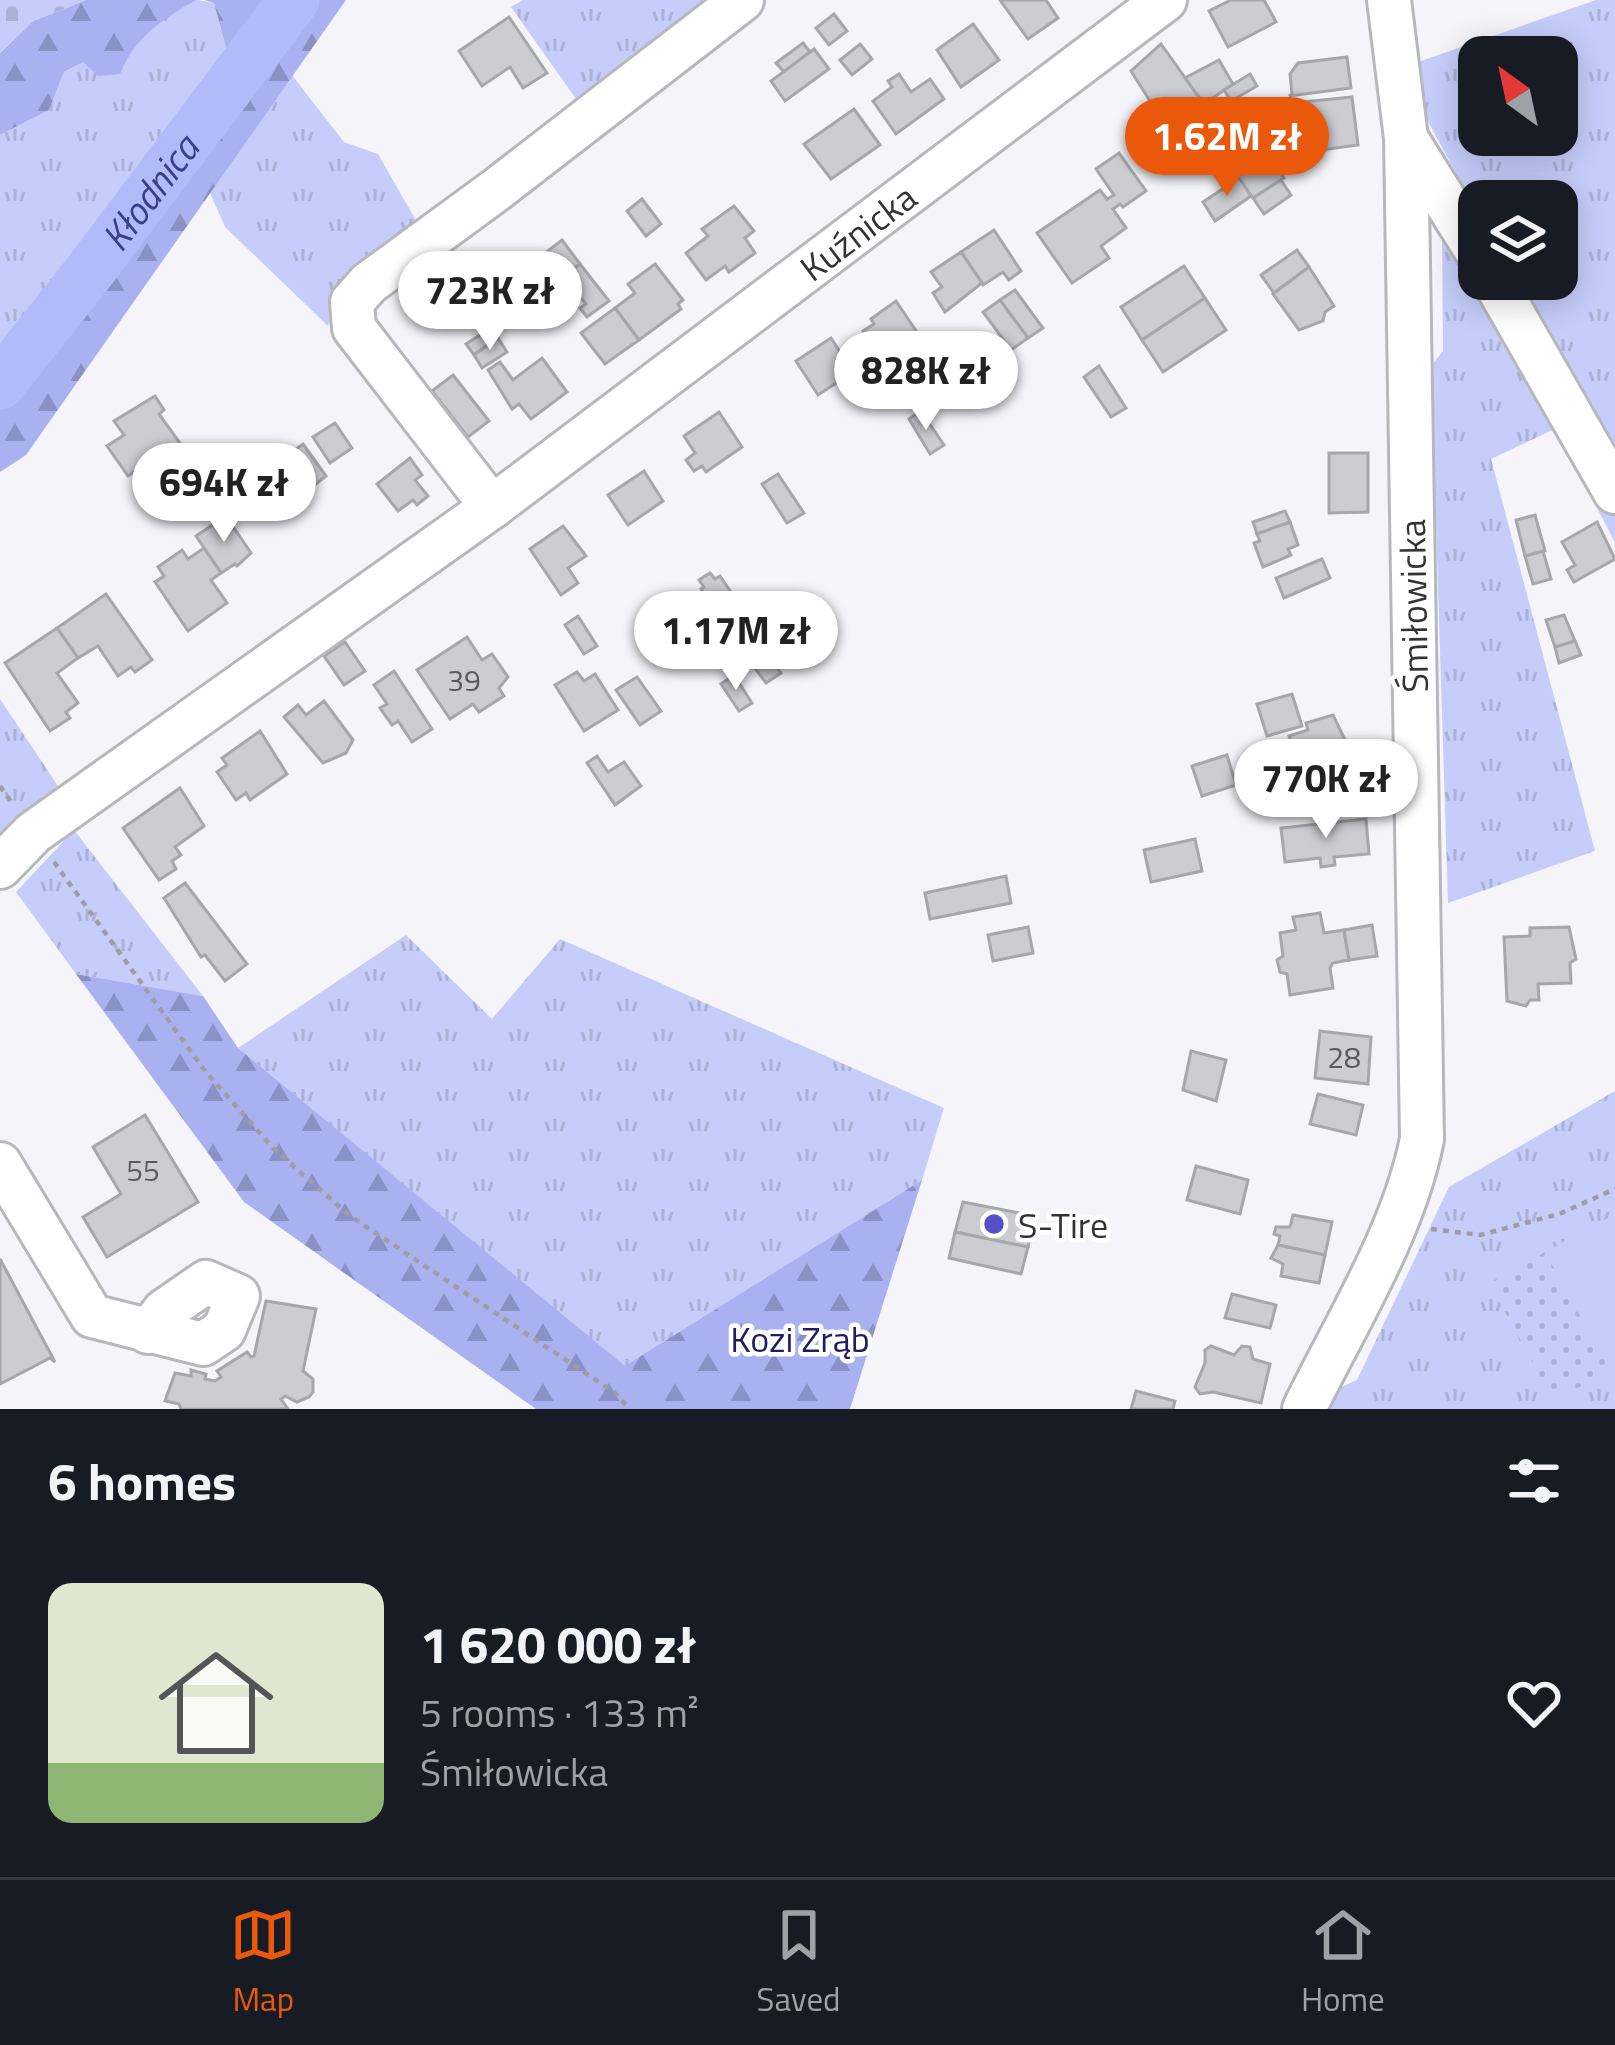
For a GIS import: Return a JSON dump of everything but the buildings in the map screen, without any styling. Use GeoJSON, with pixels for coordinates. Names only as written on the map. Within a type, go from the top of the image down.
{"type":"FeatureCollection","features":[{"type":"Feature","properties":{"kind":"street"},"geometry":{"type":"LineString","coordinates":[[493,507],[354,328],[352,302],[369,283],[742,0]]}},
{"type":"Feature","properties":{"kind":"street","name":"Kuźnicka"},"geometry":{"type":"LineString","coordinates":[[0,867],[33,833],[493,507],[1165,0]]}},
{"type":"Feature","properties":{"kind":"street","name":"Śmiłowicka"},"geometry":{"type":"LineString","coordinates":[[1304,1409],[1395,1224],[1414,1177],[1421,1139],[1406,138],[1389,0]]}},
{"type":"Feature","properties":{"kind":"street","name":"Śmiłowicka"},"geometry":{"type":"LineString","coordinates":[[1406,138],[1458,221]]}},
{"type":"Feature","properties":{"kind":"street"},"geometry":{"type":"LineString","coordinates":[[1504,300],[1615,491]]}},
{"type":"Feature","properties":{"kind":"street"},"geometry":{"type":"LineString","coordinates":[[0,1164],[92,1316],[148,1332]]}},
{"type":"Feature","properties":{"kind":"path"},"geometry":{"type":"LineString","coordinates":[[33,833],[205,1070],[273,1148],[350,1216],[614,1392],[630,1409]]}},
{"type":"Feature","properties":{"kind":"path"},"geometry":{"type":"LineString","coordinates":[[1395,1224],[1480,1235],[1559,1214],[1615,1189]]}},
{"type":"Feature","properties":{"kind":"green space"},"geometry":{"type":"Polygon","coordinates":[[[0,0],[86,0],[33,21],[0,53],[0,0]]]}},
{"type":"Feature","properties":{"kind":"green space"},"geometry":{"type":"Polygon","coordinates":[[[86,0],[197,0],[151,30],[120,74],[98,76],[83,62],[64,72],[49,110],[0,135],[0,53],[33,21],[86,0]]]}},
{"type":"Feature","properties":{"kind":"green space"},"geometry":{"type":"Polygon","coordinates":[[[197,0],[214,3],[227,51],[242,54],[0,371],[0,135],[49,110],[64,72],[129,50],[161,20],[197,0]]]}},
{"type":"Feature","properties":{"kind":"green space"},"geometry":{"type":"Polygon","coordinates":[[[204,0],[282,0],[242,54],[227,51],[214,3],[204,0]]]}},
{"type":"Feature","properties":{"kind":"green space"},"geometry":{"type":"Polygon","coordinates":[[[304,0],[346,0],[26,455],[0,472],[0,402],[304,0]]]}},
{"type":"Feature","properties":{"kind":"green space"},"geometry":{"type":"Polygon","coordinates":[[[523,0],[722,0],[581,106],[511,7],[523,0]]]}},
{"type":"Feature","properties":{"kind":"green space"},"geometry":{"type":"Polygon","coordinates":[[[1596,0],[1615,0],[1615,542],[1555,429],[1491,459],[1595,851],[1448,903],[1431,366],[1443,351],[1442,232],[1458,222],[1458,300],[1578,300],[1578,180],[1460,180],[1424,114],[1418,62],[1458,48],[1458,156],[1578,156],[1578,36],[1493,36],[1596,0]]]}},
{"type":"Feature","properties":{"kind":"green space"},"geometry":{"type":"Polygon","coordinates":[[[291,74],[344,142],[378,154],[422,231],[344,287],[328,326],[225,227],[210,193],[291,74]]]}},
{"type":"Feature","properties":{"kind":"green space"},"geometry":{"type":"Polygon","coordinates":[[[0,699],[62,792],[0,844],[0,699]]]}},
{"type":"Feature","properties":{"kind":"green space"},"geometry":{"type":"Polygon","coordinates":[[[74,830],[203,996],[76,974],[16,892],[74,830]]]}},
{"type":"Feature","properties":{"kind":"green space"},"geometry":{"type":"Polygon","coordinates":[[[406,935],[492,1019],[560,939],[944,1108],[922,1180],[625,1367],[238,1048],[406,935]]]}},
{"type":"Feature","properties":{"kind":"green space","name":"Kozi Zrąb"},"geometry":{"type":"Polygon","coordinates":[[[76,974],[203,996],[238,1048],[625,1366],[922,1180],[850,1409],[536,1409],[244,1202],[76,974]]]}},
{"type":"Feature","properties":{"kind":"green space"},"geometry":{"type":"Polygon","coordinates":[[[1615,1091],[1615,1409],[1329,1409],[1339,1388],[1357,1380],[1449,1187],[1615,1091]]]}},
{"type":"Feature","properties":{"kind":"green space"},"geometry":{"type":"Polygon","coordinates":[[[1615,1214],[1615,1367],[1610,1370],[1545,1252],[1615,1214]]]}},
{"type":"Feature","properties":{"kind":"green space"},"geometry":{"type":"Polygon","coordinates":[[[1545,1252],[1610,1370],[1554,1401],[1489,1283],[1545,1252]]]}},
{"type":"Feature","properties":{"kind":"waterway","name":"Kłodnica"},"geometry":{"type":"LineString","coordinates":[[0,384],[294,0]]}},
{"type":"Feature","properties":{"kind":"place","name":"S-Tire"},"geometry":{"type":"Point","coordinates":[994,1224]}}]}
